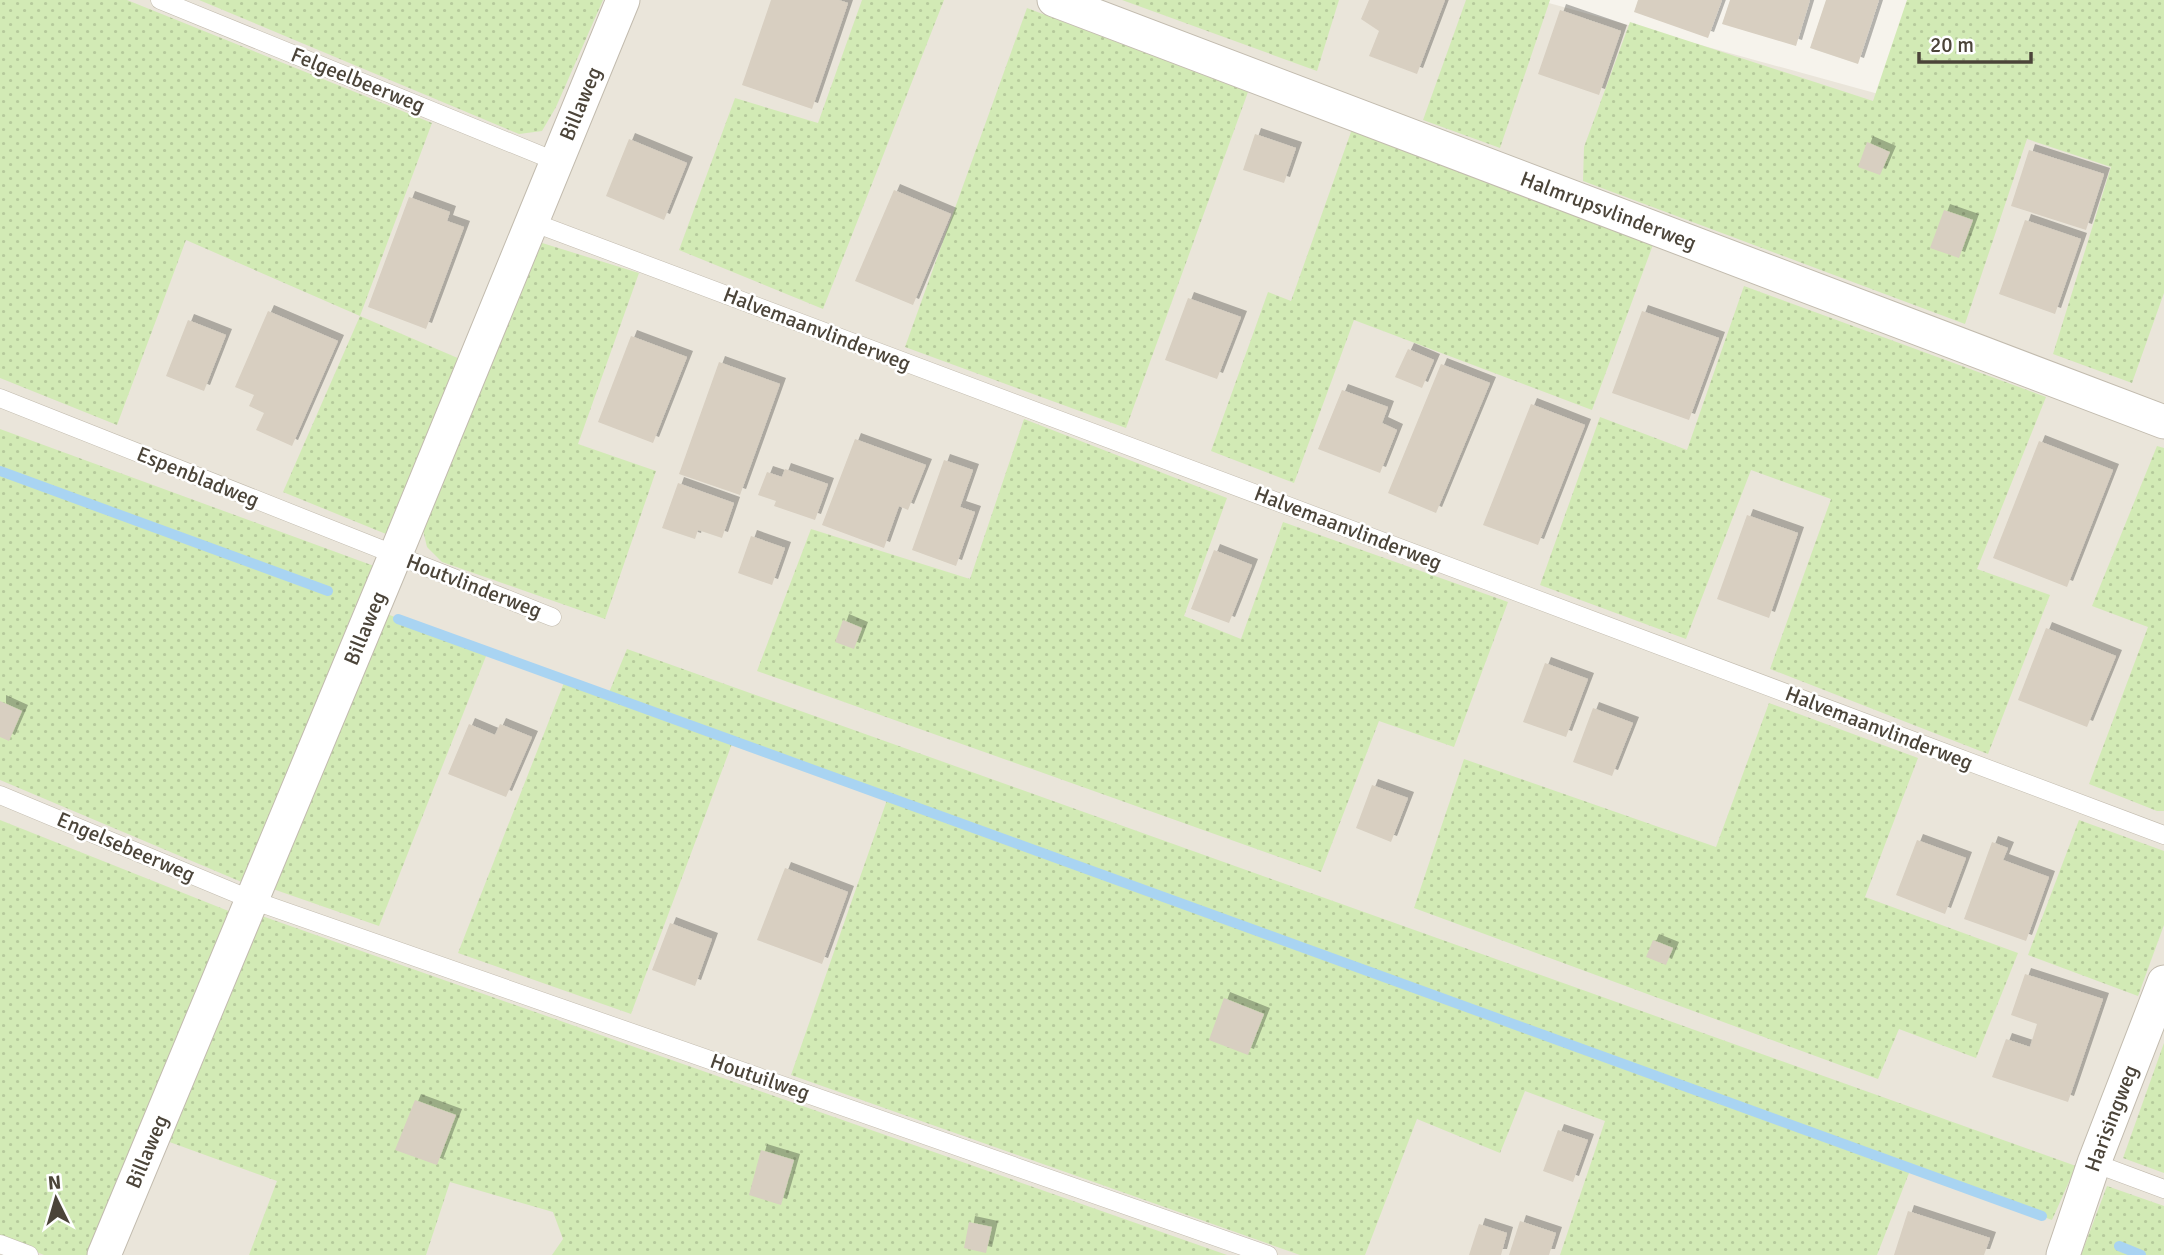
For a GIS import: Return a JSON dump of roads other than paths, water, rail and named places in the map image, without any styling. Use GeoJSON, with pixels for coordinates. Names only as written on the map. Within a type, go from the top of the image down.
{"type":"FeatureCollection","features":[{"type":"Feature","properties":{"kind":"street","name":"Billaweg"},"geometry":{"type":"LineString","coordinates":[[104,1255],[623,0]]}},
{"type":"Feature","properties":{"kind":"street","name":"Halmrupsvlinderweg"},"geometry":{"type":"LineString","coordinates":[[1054,0],[2164,422]]}},
{"type":"Feature","properties":{"kind":"street","name":"Harisingweg"},"geometry":{"type":"LineString","coordinates":[[2063,1255],[2094,1163],[2164,982]]}},
{"type":"Feature","properties":{"kind":"lane","name":"Felgeelbeerweg"},"geometry":{"type":"LineString","coordinates":[[160,0],[555,161]]}},
{"type":"Feature","properties":{"kind":"lane","name":"Halvemaanvlinderweg"},"geometry":{"type":"LineString","coordinates":[[532,222],[2164,835]]}},
{"type":"Feature","properties":{"kind":"lane","name":"Espenbladweg"},"geometry":{"type":"LineString","coordinates":[[0,398],[395,556]]}},
{"type":"Feature","properties":{"kind":"lane","name":"Houtvlinderweg"},"geometry":{"type":"LineString","coordinates":[[395,556],[552,617]]}},
{"type":"Feature","properties":{"kind":"lane","name":"Engelsebeerweg"},"geometry":{"type":"LineString","coordinates":[[0,794],[252,900]]}},
{"type":"Feature","properties":{"kind":"lane","name":"Houtuilweg"},"geometry":{"type":"LineString","coordinates":[[252,900],[1268,1255]]}},
{"type":"Feature","properties":{"kind":"lane"},"geometry":{"type":"LineString","coordinates":[[2094,1163],[2164,1189]]}},
{"type":"Feature","properties":{"kind":"lane"},"geometry":{"type":"LineString","coordinates":[[0,1244],[29,1255]]}},
{"type":"Feature","properties":{"kind":"waterway"},"geometry":{"type":"LineString","coordinates":[[0,471],[328,591]]}},
{"type":"Feature","properties":{"kind":"waterway"},"geometry":{"type":"LineString","coordinates":[[398,619],[2042,1216]]}},
{"type":"Feature","properties":{"kind":"waterway"},"geometry":{"type":"LineString","coordinates":[[2119,1246],[2141,1255]]}}]}
